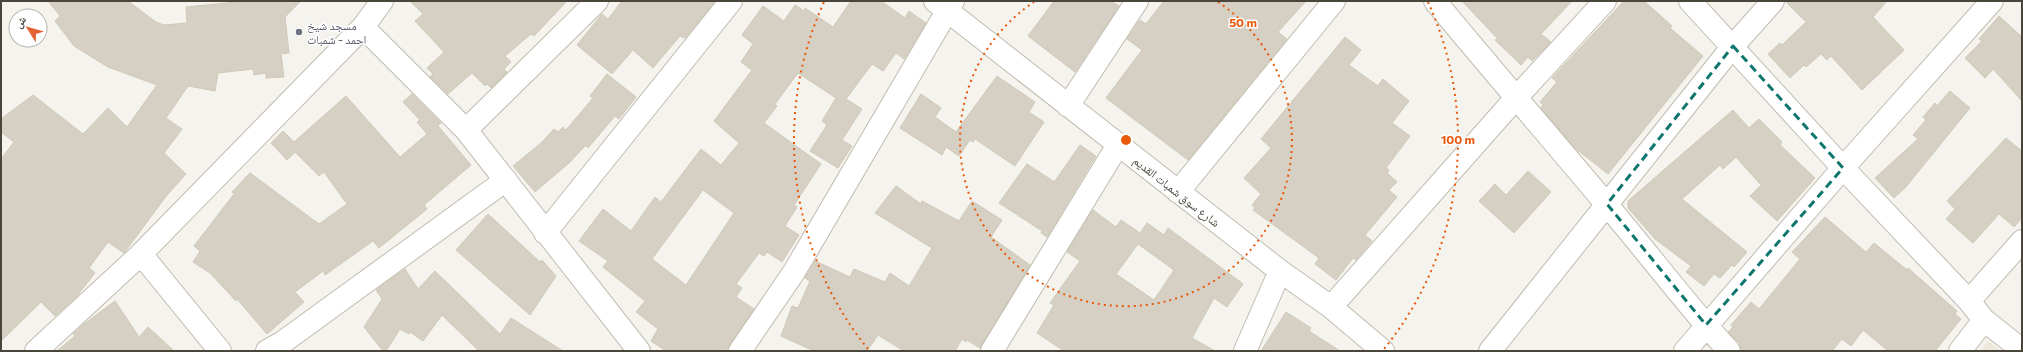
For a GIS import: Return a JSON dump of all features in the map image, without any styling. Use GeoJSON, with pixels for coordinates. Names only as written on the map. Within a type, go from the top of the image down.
{"type":"FeatureCollection","features":[{"type":"Feature","properties":{"kind":"street"},"geometry":{"type":"LineString","coordinates":[[36,351],[141,254],[363,27],[382,1]]}},
{"type":"Feature","properties":{"kind":"street"},"geometry":{"type":"LineString","coordinates":[[466,130],[597,1]]}},
{"type":"Feature","properties":{"kind":"street"},"geometry":{"type":"LineString","coordinates":[[545,233],[731,1]]}},
{"type":"Feature","properties":{"kind":"street"},"geometry":{"type":"LineString","coordinates":[[1068,106],[1137,1]]}},
{"type":"Feature","properties":{"kind":"street"},"geometry":{"type":"LineString","coordinates":[[1178,192],[1334,1]]}},
{"type":"Feature","properties":{"kind":"street"},"geometry":{"type":"LineString","coordinates":[[1435,1],[1729,351]]}},
{"type":"Feature","properties":{"kind":"street"},"geometry":{"type":"LineString","coordinates":[[1331,307],[1515,98],[1605,1]]}},
{"type":"Feature","properties":{"kind":"street"},"geometry":{"type":"LineString","coordinates":[[1690,1],[1733,46],[1843,168],[1970,301],[1984,320],[2022,350]]}},
{"type":"Feature","properties":{"kind":"street"},"geometry":{"type":"LineString","coordinates":[[1490,351],[1733,46],[1772,1]]}},
{"type":"Feature","properties":{"kind":"street"},"geometry":{"type":"LineString","coordinates":[[1685,351],[1843,168],[1992,1]]}},
{"type":"Feature","properties":{"kind":"street"},"geometry":{"type":"LineString","coordinates":[[740,351],[794,272],[945,4]]}},
{"type":"Feature","properties":{"kind":"street","name":"شارع سوق شمبات القديم"},"geometry":{"type":"LineString","coordinates":[[945,4],[1068,106],[1280,271],[1331,307],[1383,351]]}},
{"type":"Feature","properties":{"kind":"street"},"geometry":{"type":"LineString","coordinates":[[363,27],[466,130],[506,180],[545,233],[639,351]]}},
{"type":"Feature","properties":{"kind":"street"},"geometry":{"type":"LineString","coordinates":[[992,351],[1118,145]]}},
{"type":"Feature","properties":{"kind":"street"},"geometry":{"type":"LineString","coordinates":[[282,348],[506,180]]}},
{"type":"Feature","properties":{"kind":"street"},"geometry":{"type":"LineString","coordinates":[[1970,301],[2022,241]]}},
{"type":"Feature","properties":{"kind":"street"},"geometry":{"type":"LineString","coordinates":[[141,254],[220,351]]}},
{"type":"Feature","properties":{"kind":"street"},"geometry":{"type":"LineString","coordinates":[[1244,351],[1280,271]]}},
{"type":"Feature","properties":{"kind":"street"},"geometry":{"type":"LineString","coordinates":[[1960,351],[1984,320]]}},
{"type":"Feature","properties":{"kind":"highlighted area"},"geometry":{"type":"Polygon","coordinates":[[[1733,46],[1843,168],[1706,325],[1607,204],[1733,46]]]}},
{"type":"Feature","properties":{"kind":"shaded area"},"geometry":{"type":"Polygon","coordinates":[[[1988,341],[2001,351],[1981,351],[1988,341]]]}},
{"type":"Feature","properties":{"kind":"building"},"geometry":{"type":"Polygon","coordinates":[[[48,1],[128,1],[156,22],[164,25],[187,23],[186,7],[246,1],[301,1],[285,17],[289,53],[281,54],[284,77],[266,78],[266,73],[254,75],[253,69],[218,73],[215,91],[188,86],[166,118],[182,129],[164,153],[186,174],[167,195],[124,253],[108,242],[89,268],[95,273],[76,297],[55,316],[41,302],[1,341],[1,159],[14,142],[1,132],[1,119],[33,95],[83,134],[108,108],[127,127],[157,85],[108,67],[74,46],[55,21],[60,16],[48,1]]]}},
{"type":"Feature","properties":{"kind":"building"},"geometry":{"type":"Polygon","coordinates":[[[410,1],[567,1],[534,36],[531,34],[505,56],[511,62],[504,69],[507,72],[491,88],[487,84],[485,86],[472,73],[448,94],[430,77],[433,74],[427,68],[444,52],[415,21],[423,14],[410,1]]]}},
{"type":"Feature","properties":{"kind":"building"},"geometry":{"type":"Polygon","coordinates":[[[622,1],[715,1],[685,38],[680,36],[653,68],[633,50],[612,74],[577,45],[602,14],[608,19],[622,1]]]}},
{"type":"Feature","properties":{"kind":"building"},"geometry":{"type":"Polygon","coordinates":[[[851,1],[881,1],[905,18],[909,11],[926,23],[904,59],[896,53],[883,71],[872,64],[846,99],[862,109],[842,140],[852,146],[838,168],[810,151],[827,125],[822,121],[836,98],[798,73],[775,104],[777,106],[764,123],[821,164],[794,205],[797,207],[785,226],[799,235],[782,262],[767,252],[764,256],[759,253],[736,284],[742,288],[736,297],[754,309],[726,351],[666,351],[651,341],[658,329],[636,312],[645,301],[603,267],[608,261],[579,241],[603,209],[631,231],[655,197],[661,202],[701,149],[721,165],[739,143],[714,121],[752,70],[741,62],[753,44],[742,35],[763,6],[784,21],[795,5],[804,11],[805,8],[833,27],[851,1]],[[703,190],[652,259],[686,285],[734,213],[703,190]]]}},
{"type":"Feature","properties":{"kind":"building"},"geometry":{"type":"Polygon","coordinates":[[[1054,1],[1111,1],[1119,6],[1075,72],[1028,36],[1054,1]]]}},
{"type":"Feature","properties":{"kind":"building"},"geometry":{"type":"Polygon","coordinates":[[[1164,1],[1306,1],[1278,32],[1287,39],[1188,160],[1106,98],[1142,50],[1127,39],[1140,20],[1146,24],[1164,1]]]}},
{"type":"Feature","properties":{"kind":"building"},"geometry":{"type":"Polygon","coordinates":[[[1462,1],[1572,1],[1541,34],[1551,42],[1532,61],[1528,57],[1521,65],[1495,40],[1497,38],[1462,1]]]}},
{"type":"Feature","properties":{"kind":"building"},"geometry":{"type":"Polygon","coordinates":[[[1624,1],[1644,1],[1672,26],[1670,28],[1703,56],[1608,174],[1575,148],[1541,108],[1543,105],[1540,102],[1557,82],[1552,78],[1624,1]]]}},
{"type":"Feature","properties":{"kind":"building"},"geometry":{"type":"Polygon","coordinates":[[[1785,1],[1887,1],[1873,17],[1904,50],[1862,90],[1831,56],[1827,60],[1821,54],[1806,67],[1804,65],[1790,78],[1768,54],[1780,43],[1782,45],[1806,22],[1785,1]]]}},
{"type":"Feature","properties":{"kind":"building"},"geometry":{"type":"Polygon","coordinates":[[[1999,16],[2022,37],[2022,101],[1993,69],[1985,78],[1965,58],[1982,41],[1979,39],[1999,16]]]}},
{"type":"Feature","properties":{"kind":"building"},"geometry":{"type":"Polygon","coordinates":[[[1345,37],[1361,50],[1349,65],[1378,86],[1383,79],[1409,101],[1392,123],[1410,136],[1386,168],[1389,170],[1387,173],[1397,182],[1389,190],[1397,197],[1365,235],[1372,241],[1356,260],[1353,258],[1336,280],[1315,264],[1319,258],[1253,210],[1255,208],[1252,205],[1261,194],[1244,178],[1271,148],[1261,139],[1345,37]]]}},
{"type":"Feature","properties":{"kind":"building"},"geometry":{"type":"Polygon","coordinates":[[[607,74],[636,97],[619,119],[615,116],[588,148],[586,145],[569,163],[535,192],[513,166],[541,143],[554,129],[558,132],[563,127],[566,130],[593,98],[590,96],[607,74]]]}},
{"type":"Feature","properties":{"kind":"building"},"geometry":{"type":"Polygon","coordinates":[[[997,76],[1035,102],[1029,112],[1044,122],[1015,166],[975,139],[973,142],[970,140],[959,156],[946,147],[942,155],[900,128],[921,94],[941,108],[935,117],[956,132],[997,76]]]}},
{"type":"Feature","properties":{"kind":"building"},"geometry":{"type":"Polygon","coordinates":[[[1950,91],[1970,108],[1905,188],[1894,198],[1875,178],[1918,139],[1913,135],[1926,120],[1923,117],[1935,103],[1937,106],[1950,91]]]}},
{"type":"Feature","properties":{"kind":"building"},"geometry":{"type":"Polygon","coordinates":[[[412,94],[441,123],[438,126],[471,165],[424,205],[427,209],[379,248],[373,241],[325,275],[323,271],[295,292],[304,302],[267,334],[237,299],[236,301],[210,273],[193,262],[200,251],[194,246],[234,194],[232,192],[250,173],[319,224],[347,204],[324,172],[319,176],[295,152],[287,160],[271,143],[283,131],[294,142],[346,96],[400,157],[427,134],[417,122],[420,120],[403,102],[412,94]]]}},
{"type":"Feature","properties":{"kind":"building"},"geometry":{"type":"Polygon","coordinates":[[[1733,110],[1749,128],[1759,119],[1782,142],[1780,145],[1815,178],[1777,221],[1750,196],[1761,185],[1736,157],[1723,169],[1720,165],[1682,199],[1747,252],[1734,267],[1732,265],[1720,278],[1714,274],[1704,286],[1686,272],[1691,266],[1655,239],[1628,208],[1628,201],[1733,110]]]}},
{"type":"Feature","properties":{"kind":"building"},"geometry":{"type":"Polygon","coordinates":[[[2006,138],[2022,151],[2022,218],[2014,227],[1999,214],[1973,243],[1946,219],[1955,209],[1947,201],[2006,138]]]}},
{"type":"Feature","properties":{"kind":"building"},"geometry":{"type":"Polygon","coordinates":[[[1080,145],[1096,156],[1047,237],[1041,233],[1042,231],[999,203],[1027,164],[1055,181],[1080,145]]]}},
{"type":"Feature","properties":{"kind":"building"},"geometry":{"type":"Polygon","coordinates":[[[1528,171],[1551,192],[1514,233],[1479,201],[1495,184],[1506,195],[1528,171]]]}},
{"type":"Feature","properties":{"kind":"building"},"geometry":{"type":"Polygon","coordinates":[[[896,186],[921,204],[922,201],[959,221],[972,201],[1002,220],[991,237],[1030,265],[980,348],[967,340],[966,342],[962,339],[955,351],[904,351],[878,335],[867,351],[814,351],[781,336],[792,306],[798,308],[810,281],[805,278],[815,261],[850,277],[854,269],[885,282],[890,273],[909,286],[932,248],[875,213],[896,186]]]}},
{"type":"Feature","properties":{"kind":"building"},"geometry":{"type":"Polygon","coordinates":[[[1093,210],[1116,227],[1121,220],[1140,233],[1147,223],[1164,235],[1168,228],[1243,284],[1227,307],[1214,298],[1192,338],[1215,351],[1064,351],[1037,333],[1054,305],[1050,303],[1080,261],[1067,252],[1093,210]],[[1138,244],[1116,274],[1154,300],[1174,270],[1138,244]]]}},
{"type":"Feature","properties":{"kind":"building"},"geometry":{"type":"Polygon","coordinates":[[[488,214],[540,262],[542,260],[556,276],[530,315],[456,250],[488,214]]]}},
{"type":"Feature","properties":{"kind":"building"},"geometry":{"type":"Polygon","coordinates":[[[1825,217],[1866,252],[1874,243],[1907,270],[1908,268],[1957,311],[1955,314],[1961,319],[1935,351],[1888,351],[1863,330],[1851,346],[1842,339],[1832,351],[1741,351],[1739,343],[1728,332],[1733,327],[1731,325],[1751,302],[1759,309],[1800,259],[1792,252],[1825,217]]]}},
{"type":"Feature","properties":{"kind":"building"},"geometry":{"type":"Polygon","coordinates":[[[405,269],[418,289],[435,271],[500,334],[511,318],[563,351],[479,351],[442,315],[423,341],[410,332],[409,334],[400,329],[386,351],[383,351],[364,327],[382,299],[376,290],[405,269]]]}},
{"type":"Feature","properties":{"kind":"building"},"geometry":{"type":"Polygon","coordinates":[[[115,301],[139,337],[148,327],[174,351],[57,351],[75,336],[73,334],[84,324],[115,301]]]}},
{"type":"Feature","properties":{"kind":"building"},"geometry":{"type":"Polygon","coordinates":[[[1286,312],[1311,328],[1309,331],[1340,351],[1261,351],[1286,312]]]}},
{"type":"Feature","properties":{"kind":"place","name":"مسجد شيخ احمد - شمبات"},"geometry":{"type":"Point","coordinates":[299,32]}}]}
